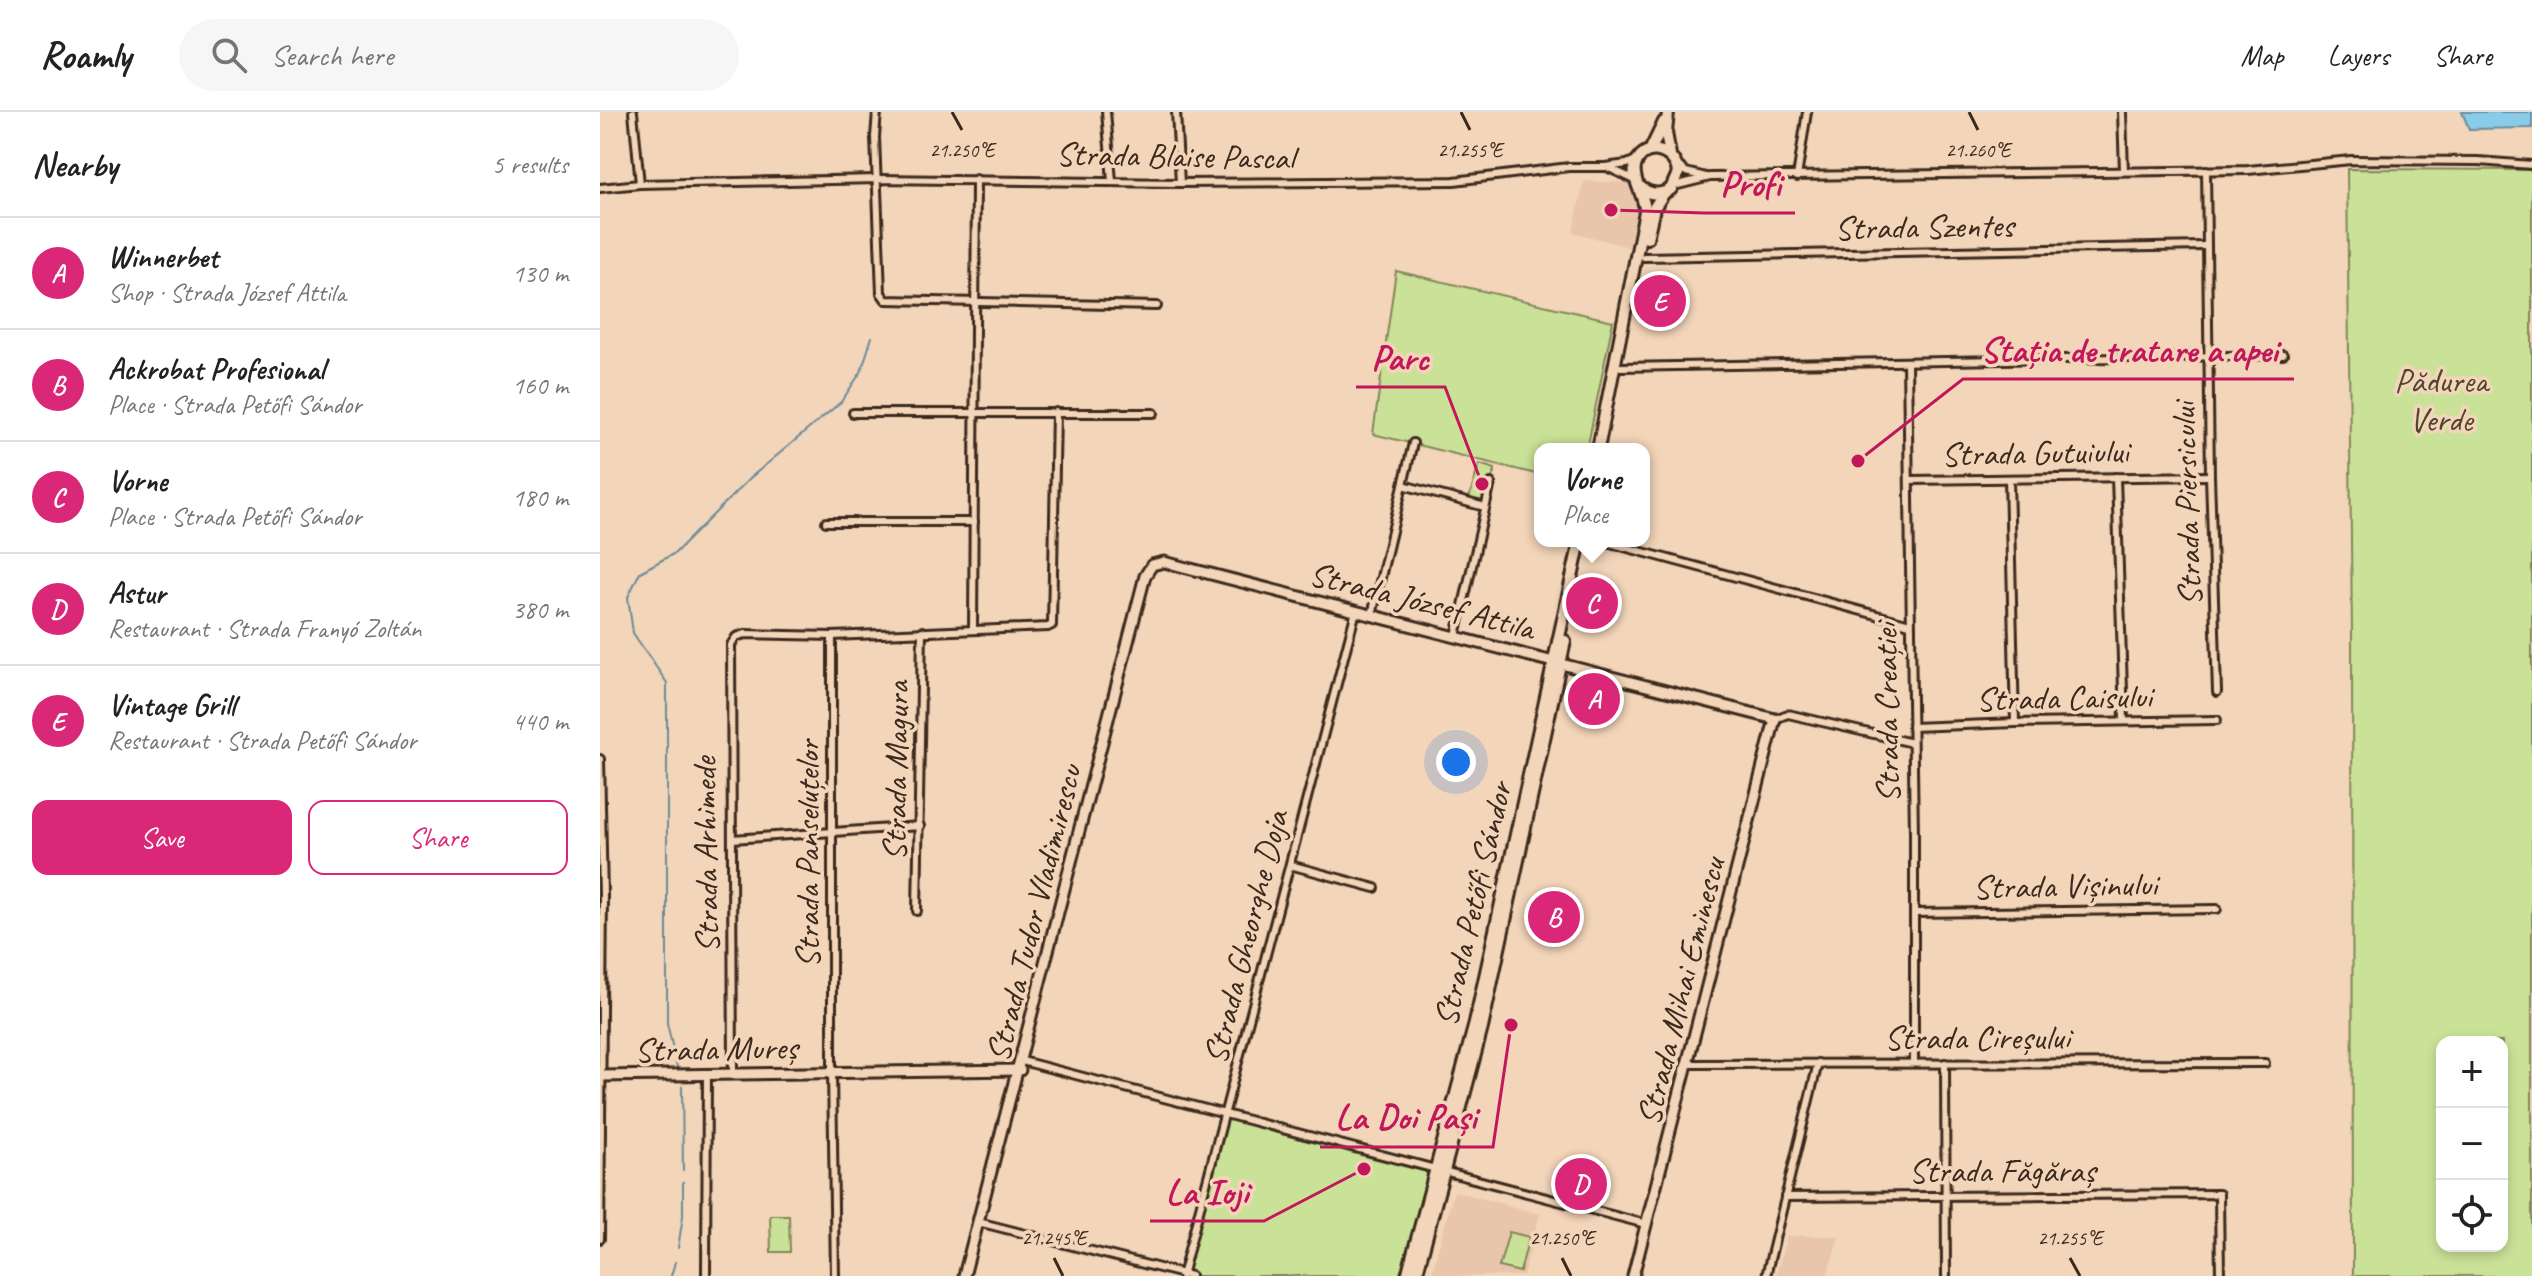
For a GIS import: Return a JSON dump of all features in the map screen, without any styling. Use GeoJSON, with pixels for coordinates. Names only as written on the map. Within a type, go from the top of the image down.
{"type":"FeatureCollection","features":[{"type":"Feature","properties":{"kind":"main road"},"geometry":{"type":"LineString","coordinates":[[1650,151],[1667,112]]}},
{"type":"Feature","properties":{"kind":"main road"},"geometry":{"type":"LineString","coordinates":[[1605,443],[1654,208],[1677,180],[1677,165],[1670,155],[1666,133],[1667,112]]}},
{"type":"Feature","properties":{"kind":"main road"},"geometry":{"type":"LineString","coordinates":[[1599,443],[1643,222],[1645,203],[1634,173],[1639,158],[1650,151],[1670,155]]}},
{"type":"Feature","properties":{"kind":"main road"},"geometry":{"type":"LineString","coordinates":[[1637,184],[1651,194],[1669,189]]}},
{"type":"Feature","properties":{"kind":"main road","name":"Strada Petőfi Sándor"},"geometry":{"type":"LineString","coordinates":[[1407,1276],[1482,1028],[1579,547]]}},
{"type":"Feature","properties":{"kind":"main road","name":"Strada Petőfi Sándor"},"geometry":{"type":"LineString","coordinates":[[1557,662],[1585,547]]}},
{"type":"Feature","properties":{"kind":"main road","name":"Strada Petőfi Sándor"},"geometry":{"type":"LineString","coordinates":[[1416,1276],[1439,1170]]}},
{"type":"Feature","properties":{"kind":"street"},"geometry":{"type":"LineString","coordinates":[[633,112],[640,184]]}},
{"type":"Feature","properties":{"kind":"street"},"geometry":{"type":"LineString","coordinates":[[877,112],[882,297],[886,300],[1157,306]]}},
{"type":"Feature","properties":{"kind":"street"},"geometry":{"type":"LineString","coordinates":[[1106,112],[1112,181]]}},
{"type":"Feature","properties":{"kind":"street"},"geometry":{"type":"LineString","coordinates":[[1176,112],[1180,183]]}},
{"type":"Feature","properties":{"kind":"street"},"geometry":{"type":"LineString","coordinates":[[1797,177],[1807,112]]}},
{"type":"Feature","properties":{"kind":"street"},"geometry":{"type":"LineString","coordinates":[[2122,112],[2124,171]]}},
{"type":"Feature","properties":{"kind":"street","name":"Strada Blaise Pascal"},"geometry":{"type":"LineString","coordinates":[[600,188],[640,184],[878,179],[1180,183],[1454,181],[1569,167],[1605,167],[1627,164],[1639,158]]}},
{"type":"Feature","properties":{"kind":"street"},"geometry":{"type":"LineString","coordinates":[[1677,165],[1686,172],[1710,177],[2264,169],[2351,160],[2478,161],[2532,165]]}},
{"type":"Feature","properties":{"kind":"street","name":"Strada Blaise Pascal"},"geometry":{"type":"LineString","coordinates":[[1605,167],[1622,172],[1637,184]]}},
{"type":"Feature","properties":{"kind":"street","name":"Strada Piersicului"},"geometry":{"type":"LineString","coordinates":[[2206,170],[2205,246],[2217,692]]}},
{"type":"Feature","properties":{"kind":"street"},"geometry":{"type":"LineString","coordinates":[[1669,189],[1710,177]]}},
{"type":"Feature","properties":{"kind":"street"},"geometry":{"type":"LineString","coordinates":[[973,629],[976,179]]}},
{"type":"Feature","properties":{"kind":"street","name":"Strada Szentes"},"geometry":{"type":"LineString","coordinates":[[1644,257],[2205,246]]}},
{"type":"Feature","properties":{"kind":"street"},"geometry":{"type":"LineString","coordinates":[[1621,367],[2283,355]]}},
{"type":"Feature","properties":{"kind":"street","name":"Strada Creației"},"geometry":{"type":"LineString","coordinates":[[1907,362],[1914,1063]]}},
{"type":"Feature","properties":{"kind":"street"},"geometry":{"type":"LineString","coordinates":[[832,636],[1052,625],[1056,412]]}},
{"type":"Feature","properties":{"kind":"street"},"geometry":{"type":"LineString","coordinates":[[853,413],[1154,413]]}},
{"type":"Feature","properties":{"kind":"street"},"geometry":{"type":"LineString","coordinates":[[1372,615],[1413,443]]}},
{"type":"Feature","properties":{"kind":"street","name":"Strada Gutuiului"},"geometry":{"type":"LineString","coordinates":[[1909,480],[2210,476]]}},
{"type":"Feature","properties":{"kind":"street"},"geometry":{"type":"LineString","coordinates":[[2116,477],[2124,720]]}},
{"type":"Feature","properties":{"kind":"street"},"geometry":{"type":"LineString","coordinates":[[2009,479],[2015,723]]}},
{"type":"Feature","properties":{"kind":"street"},"geometry":{"type":"LineString","coordinates":[[1456,636],[1491,483]]}},
{"type":"Feature","properties":{"kind":"street"},"geometry":{"type":"LineString","coordinates":[[1403,485],[1485,507]]}},
{"type":"Feature","properties":{"kind":"street"},"geometry":{"type":"LineString","coordinates":[[826,522],[974,522]]}},
{"type":"Feature","properties":{"kind":"street"},"geometry":{"type":"LineString","coordinates":[[1624,547],[1910,624]]}},
{"type":"Feature","properties":{"kind":"street","name":"Strada József Attila"},"geometry":{"type":"LineString","coordinates":[[1152,565],[1164,562],[1775,719],[1788,714],[1912,743]]}},
{"type":"Feature","properties":{"kind":"street","name":"Strada Tudor Vladimirescu"},"geometry":{"type":"LineString","coordinates":[[964,1276],[1145,576],[1152,565]]}},
{"type":"Feature","properties":{"kind":"street","name":"Strada Gheorghe Doja"},"geometry":{"type":"LineString","coordinates":[[1182,1275],[1356,611]]}},
{"type":"Feature","properties":{"kind":"street","name":"Strada Magura"},"geometry":{"type":"LineString","coordinates":[[917,911],[922,631]]}},
{"type":"Feature","properties":{"kind":"street","name":"Strada Arhimede"},"geometry":{"type":"LineString","coordinates":[[733,1074],[731,645],[736,637],[745,634],[832,636]]}},
{"type":"Feature","properties":{"kind":"street","name":"Strada Panseluțelor"},"geometry":{"type":"LineString","coordinates":[[832,636],[835,1276]]}},
{"type":"Feature","properties":{"kind":"street","name":"Strada Mihai Eminescu"},"geometry":{"type":"LineString","coordinates":[[1633,1276],[1775,719]]}},
{"type":"Feature","properties":{"kind":"street","name":"Strada Caisului"},"geometry":{"type":"LineString","coordinates":[[1912,727],[2217,720]]}},
{"type":"Feature","properties":{"kind":"street"},"geometry":{"type":"LineString","coordinates":[[600,759],[600,1239]]}},
{"type":"Feature","properties":{"kind":"street"},"geometry":{"type":"LineString","coordinates":[[732,839],[920,826]]}},
{"type":"Feature","properties":{"kind":"street"},"geometry":{"type":"LineString","coordinates":[[1290,865],[1375,888]]}},
{"type":"Feature","properties":{"kind":"street","name":"Strada Vișinului"},"geometry":{"type":"LineString","coordinates":[[1914,913],[2217,909]]}},
{"type":"Feature","properties":{"kind":"street"},"geometry":{"type":"LineString","coordinates":[[1766,1276],[1818,1063]]}},
{"type":"Feature","properties":{"kind":"street"},"geometry":{"type":"LineString","coordinates":[[1945,1063],[1946,1276]]}},
{"type":"Feature","properties":{"kind":"street","name":"Strada Cireșului"},"geometry":{"type":"LineString","coordinates":[[1689,1064],[2265,1063]]}},
{"type":"Feature","properties":{"kind":"street"},"geometry":{"type":"LineString","coordinates":[[1021,1065],[1646,1224]]}},
{"type":"Feature","properties":{"kind":"street","name":"Strada Mureș"},"geometry":{"type":"LineString","coordinates":[[601,1076],[1021,1065]]}},
{"type":"Feature","properties":{"kind":"street"},"geometry":{"type":"LineString","coordinates":[[706,1276],[707,1074]]}},
{"type":"Feature","properties":{"kind":"street","name":"Strada Făgăraș"},"geometry":{"type":"LineString","coordinates":[[1785,1197],[2219,1194],[2220,1276]]}},
{"type":"Feature","properties":{"kind":"street"},"geometry":{"type":"LineString","coordinates":[[978,1222],[1191,1276]]}},
{"type":"Feature","properties":{"kind":"shaded area"},"geometry":{"type":"Polygon","coordinates":[[[1584,181],[1629,183],[1636,191],[1639,197],[1629,247],[1573,232],[1584,181]]]}},
{"type":"Feature","properties":{"kind":"shaded area"},"geometry":{"type":"Polygon","coordinates":[[[1454,1191],[1540,1214],[1523,1276],[1431,1276],[1454,1191]]]}},
{"type":"Feature","properties":{"kind":"shaded area"},"geometry":{"type":"Polygon","coordinates":[[[1787,1236],[1839,1236],[1827,1276],[1776,1276],[1787,1236]]]}},
{"type":"Feature","properties":{"kind":"green space","name":"Pădurea Verde"},"geometry":{"type":"Polygon","coordinates":[[[2347,169],[2532,170],[2532,1276],[2353,1276],[2352,632],[2347,169]]]}},
{"type":"Feature","properties":{"kind":"green space"},"geometry":{"type":"Polygon","coordinates":[[[1396,271],[1613,321],[1588,443],[1534,443],[1534,474],[1373,434],[1396,271]]]}},
{"type":"Feature","properties":{"kind":"green space"},"geometry":{"type":"Polygon","coordinates":[[[1479,464],[1495,469],[1485,502],[1469,499],[1479,464]]]}},
{"type":"Feature","properties":{"kind":"green space"},"geometry":{"type":"Polygon","coordinates":[[[1226,1115],[1424,1170],[1430,1179],[1404,1276],[1183,1274],[1226,1115]]]}},
{"type":"Feature","properties":{"kind":"green space"},"geometry":{"type":"Polygon","coordinates":[[[770,1215],[789,1215],[790,1252],[771,1252],[770,1215]]]}},
{"type":"Feature","properties":{"kind":"green space"},"geometry":{"type":"Polygon","coordinates":[[[1509,1232],[1529,1237],[1520,1272],[1499,1267],[1509,1232]]]}},
{"type":"Feature","properties":{"kind":"water"},"geometry":{"type":"Polygon","coordinates":[[[2462,112],[2532,112],[2532,128],[2469,129],[2462,112]]]}},
{"type":"Feature","properties":{"kind":"waterway"},"geometry":{"type":"LineString","coordinates":[[678,1071],[667,1023],[667,683],[633,633],[628,597],[640,572],[675,553],[750,478],[841,402],[861,372],[872,337]]}},
{"type":"Feature","properties":{"kind":"waterway"},"geometry":{"type":"LineString","coordinates":[[682,1086],[683,1170]]}},
{"type":"Feature","properties":{"kind":"waterway"},"geometry":{"type":"LineString","coordinates":[[678,1248],[683,1216],[683,1182]]}},
{"type":"Feature","properties":{"kind":"waterway"},"geometry":{"type":"LineString","coordinates":[[671,1276],[675,1262]]}},
{"type":"Feature","properties":{"kind":"place","name":"Profi"},"geometry":{"type":"Point","coordinates":[1611,210]}},
{"type":"Feature","properties":{"kind":"place","name":"Vintage Grill"},"geometry":{"type":"Point","coordinates":[1660,301]}},
{"type":"Feature","properties":{"kind":"place","name":"Stația de tratare a apei"},"geometry":{"type":"Point","coordinates":[1858,461]}},
{"type":"Feature","properties":{"kind":"place","name":"Parc"},"geometry":{"type":"Point","coordinates":[1482,484]}},
{"type":"Feature","properties":{"kind":"place","name":"Vorne"},"geometry":{"type":"Point","coordinates":[1592,603]}},
{"type":"Feature","properties":{"kind":"place","name":"Winnerbet"},"geometry":{"type":"Point","coordinates":[1594,699]}},
{"type":"Feature","properties":{"kind":"place","name":"Ackrobat Profesional"},"geometry":{"type":"Point","coordinates":[1554,917]}},
{"type":"Feature","properties":{"kind":"place","name":"La Doi Pași"},"geometry":{"type":"Point","coordinates":[1511,1025]}},
{"type":"Feature","properties":{"kind":"place","name":"La Ioji"},"geometry":{"type":"Point","coordinates":[1364,1169]}},
{"type":"Feature","properties":{"kind":"place","name":"Astur"},"geometry":{"type":"Point","coordinates":[1581,1184]}}]}
